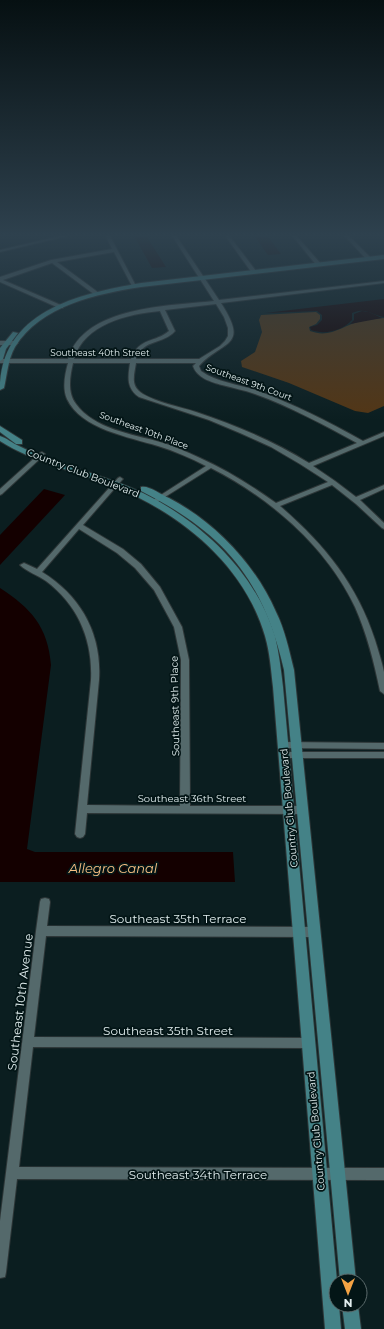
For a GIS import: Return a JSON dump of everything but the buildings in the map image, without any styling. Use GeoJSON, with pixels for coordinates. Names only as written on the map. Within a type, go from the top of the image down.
{"type":"FeatureCollection","features":[{"type":"Feature","properties":{"kind":"main road"},"geometry":{"type":"LineString","coordinates":[[0,386],[3,343],[25,323],[58,306],[85,296]]}},
{"type":"Feature","properties":{"kind":"main road"},"geometry":{"type":"LineString","coordinates":[[3,360],[15,343],[31,326],[58,306]]}},
{"type":"Feature","properties":{"kind":"main road","name":"Country Club Boulevard"},"geometry":{"type":"LineString","coordinates":[[0,428],[40,456]]}},
{"type":"Feature","properties":{"kind":"main road","name":"Country Club Boulevard"},"geometry":{"type":"LineString","coordinates":[[0,438],[40,456],[118,482],[198,521],[224,544],[246,568],[261,589],[275,618],[287,656],[347,1273]]}},
{"type":"Feature","properties":{"kind":"main road","name":"Country Club Boulevard"},"geometry":{"type":"LineString","coordinates":[[157,500],[193,528],[219,551],[240,576],[256,602],[267,628],[274,656],[284,750],[333,1329]]}},
{"type":"Feature","properties":{"kind":"main road"},"geometry":{"type":"LineString","coordinates":[[351,1313],[352,1329]]}},
{"type":"Feature","properties":{"kind":"street"},"geometry":{"type":"LineString","coordinates":[[36,296],[58,306]]}},
{"type":"Feature","properties":{"kind":"street","name":"Southeast 9th Court"},"geometry":{"type":"LineString","coordinates":[[213,296],[229,323],[230,337],[221,348],[199,361],[196,369],[204,376],[284,403],[318,419],[362,443]]}},
{"type":"Feature","properties":{"kind":"street","name":"Southeast 10th Place"},"geometry":{"type":"LineString","coordinates":[[267,296],[162,309],[121,317],[96,328],[77,344],[66,382],[67,394],[71,403],[80,413],[105,427],[155,442],[210,466],[244,485],[275,506],[312,541],[347,585],[368,628],[378,661],[384,691]]}},
{"type":"Feature","properties":{"kind":"street"},"geometry":{"type":"LineString","coordinates":[[162,309],[172,331],[164,337],[141,346],[134,353],[131,385],[139,395],[237,428],[278,448],[333,482],[384,527]]}},
{"type":"Feature","properties":{"kind":"street"},"geometry":{"type":"LineString","coordinates":[[3,343],[15,343]]}},
{"type":"Feature","properties":{"kind":"street","name":"Southeast 40th Street"},"geometry":{"type":"LineString","coordinates":[[3,360],[199,361]]}},
{"type":"Feature","properties":{"kind":"street"},"geometry":{"type":"LineString","coordinates":[[308,466],[384,434]]}},
{"type":"Feature","properties":{"kind":"street"},"geometry":{"type":"LineString","coordinates":[[0,493],[40,456]]}},
{"type":"Feature","properties":{"kind":"street"},"geometry":{"type":"LineString","coordinates":[[157,500],[210,466]]}},
{"type":"Feature","properties":{"kind":"street"},"geometry":{"type":"LineString","coordinates":[[38,572],[118,482]]}},
{"type":"Feature","properties":{"kind":"street"},"geometry":{"type":"LineString","coordinates":[[275,506],[333,482]]}},
{"type":"Feature","properties":{"kind":"street"},"geometry":{"type":"LineString","coordinates":[[355,500],[384,487]]}},
{"type":"Feature","properties":{"kind":"street","name":"Southeast 9th Place"},"geometry":{"type":"LineString","coordinates":[[79,526],[120,551],[138,566],[158,589],[178,627],[185,660],[185,810]]}},
{"type":"Feature","properties":{"kind":"street"},"geometry":{"type":"LineString","coordinates":[[24,565],[38,572],[59,588],[77,608],[88,628],[94,648],[95,677],[80,834]]}},
{"type":"Feature","properties":{"kind":"street"},"geometry":{"type":"LineString","coordinates":[[284,750],[384,746]]}},
{"type":"Feature","properties":{"kind":"street"},"geometry":{"type":"LineString","coordinates":[[297,750],[384,755]]}},
{"type":"Feature","properties":{"kind":"street","name":"Southeast 36th Street"},"geometry":{"type":"LineString","coordinates":[[82,809],[303,810]]}},
{"type":"Feature","properties":{"kind":"street","name":"Southeast 10th Avenue"},"geometry":{"type":"LineString","coordinates":[[0,1272],[45,902]]}},
{"type":"Feature","properties":{"kind":"street","name":"Southeast 35th Terrace"},"geometry":{"type":"LineString","coordinates":[[41,931],[314,932]]}},
{"type":"Feature","properties":{"kind":"street","name":"Southeast 35th Street"},"geometry":{"type":"LineString","coordinates":[[28,1042],[309,1043]]}},
{"type":"Feature","properties":{"kind":"street","name":"Southeast 34th Terrace"},"geometry":{"type":"LineString","coordinates":[[12,1173],[384,1174]]}},
{"type":"Feature","properties":{"kind":"shaded area"},"geometry":{"type":"Polygon","coordinates":[[[316,312],[320,315],[320,319],[316,324],[309,327],[310,331],[317,333],[330,332],[355,323],[384,318],[384,406],[368,413],[355,411],[289,383],[242,367],[241,361],[255,352],[262,332],[259,320],[261,315],[316,312]]]}},
{"type":"Feature","properties":{"kind":"water"},"geometry":{"type":"Polygon","coordinates":[[[384,299],[384,317],[365,311],[357,311],[352,313],[352,320],[348,324],[333,331],[327,332],[311,330],[310,327],[317,325],[322,320],[322,315],[317,311],[265,313],[384,299]]]}},
{"type":"Feature","properties":{"kind":"water"},"geometry":{"type":"Polygon","coordinates":[[[362,311],[369,312],[382,318],[350,324],[354,320],[354,314],[362,311]]]}},
{"type":"Feature","properties":{"kind":"water"},"geometry":{"type":"Polygon","coordinates":[[[44,489],[65,495],[0,565],[0,535],[44,489]]]}},
{"type":"Feature","properties":{"kind":"water","name":"Allegro Canal"},"geometry":{"type":"Polygon","coordinates":[[[0,588],[21,603],[42,629],[49,652],[51,665],[27,849],[35,852],[233,852],[235,882],[0,882],[0,588]]]}}]}
